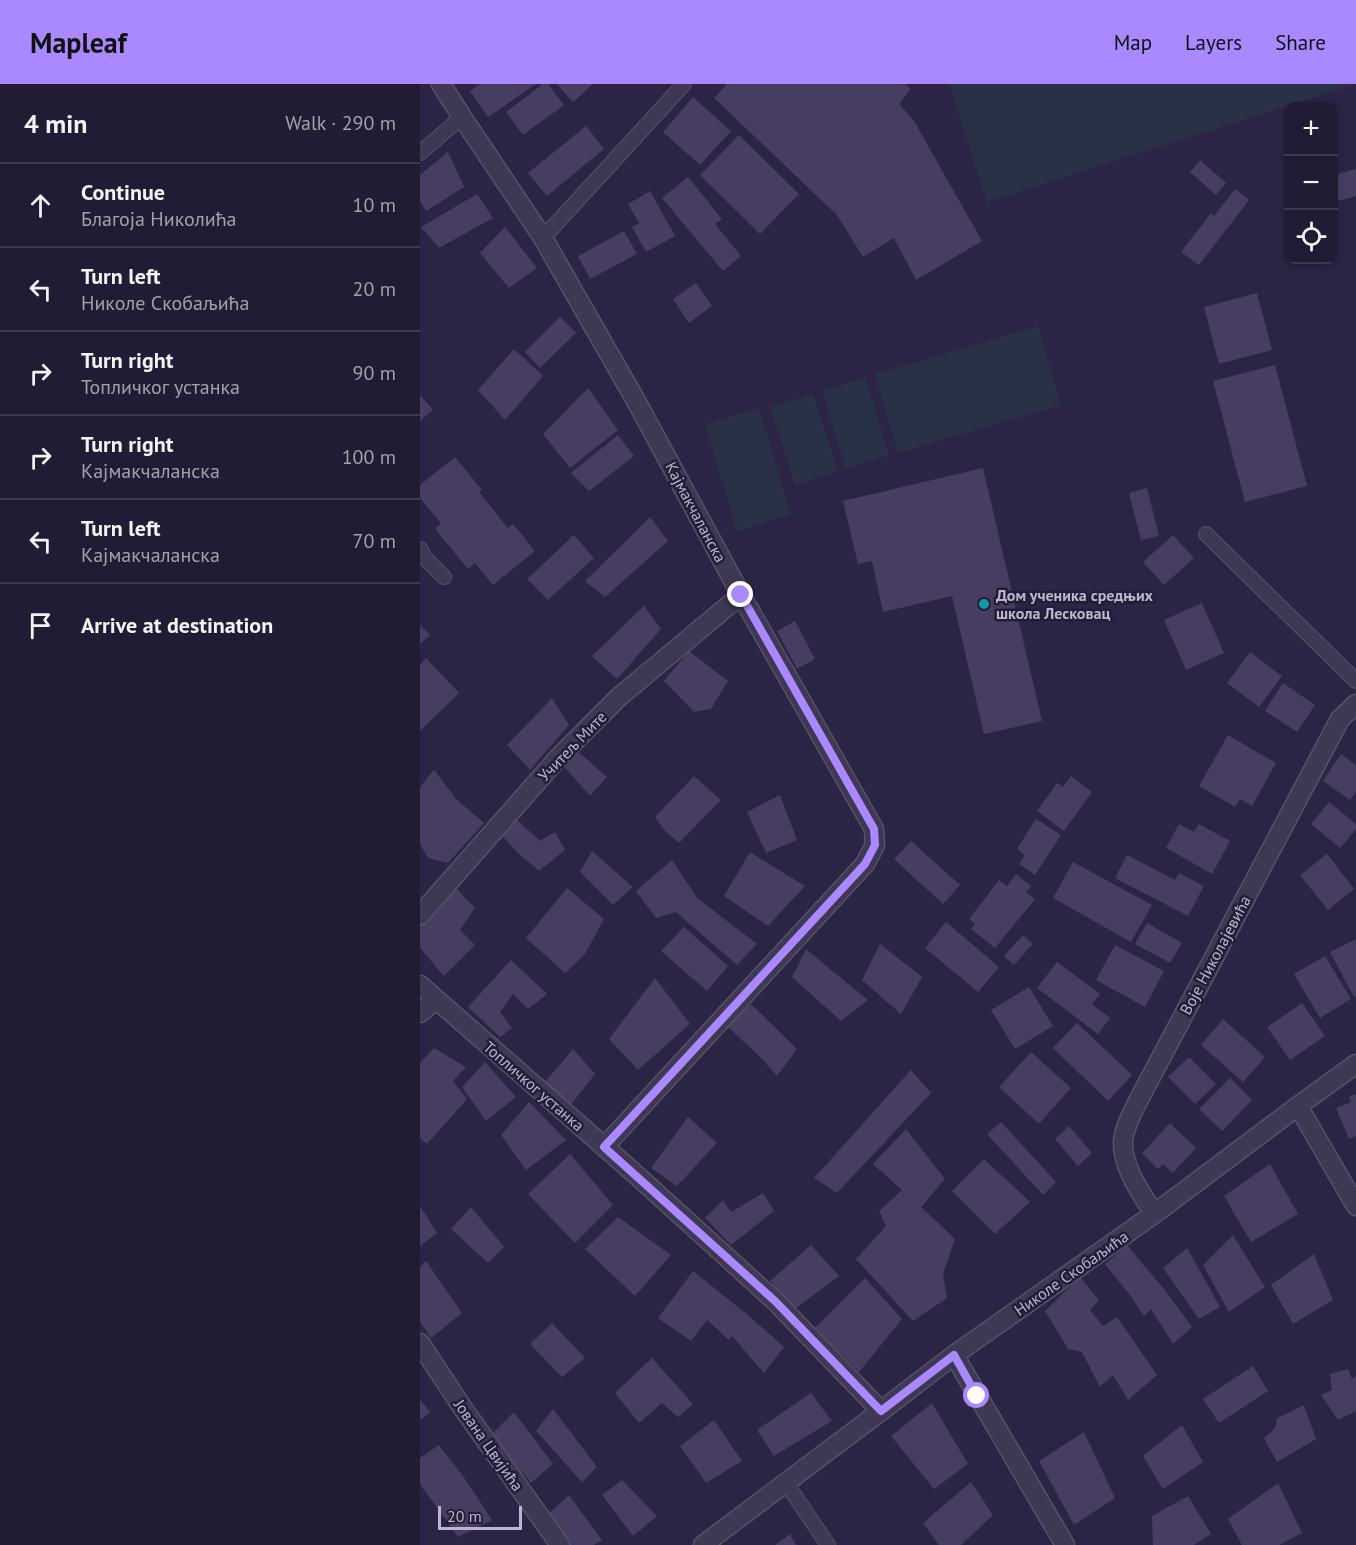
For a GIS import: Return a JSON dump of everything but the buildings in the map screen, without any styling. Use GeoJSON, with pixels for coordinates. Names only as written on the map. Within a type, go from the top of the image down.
{"type":"FeatureCollection","features":[{"type":"Feature","properties":{"kind":"street","name":"Кајмакчаланска"},"geometry":{"type":"LineString","coordinates":[[441,84],[543,238],[874,829],[875,845],[865,864],[604,1147]]}},
{"type":"Feature","properties":{"kind":"street","name":"Учитељ Мите"},"geometry":{"type":"LineString","coordinates":[[420,915],[558,758],[619,697],[741,595]]}},
{"type":"Feature","properties":{"kind":"street","name":"Воје Николајевића"},"geometry":{"type":"LineString","coordinates":[[1154,1214],[1135,1182],[1126,1161],[1123,1141],[1126,1128],[1136,1105],[1340,719],[1356,704]]}},
{"type":"Feature","properties":{"kind":"street","name":"Топличког устанка"},"geometry":{"type":"LineString","coordinates":[[420,985],[775,1301],[881,1411]]}},
{"type":"Feature","properties":{"kind":"street"},"geometry":{"type":"LineString","coordinates":[[420,1013],[436,1000]]}},
{"type":"Feature","properties":{"kind":"street","name":"Николе Скобаљића"},"geometry":{"type":"LineString","coordinates":[[703,1545],[954,1355],[1154,1214],[1356,1064]]}},
{"type":"Feature","properties":{"kind":"street"},"geometry":{"type":"LineString","coordinates":[[1298,1106],[1355,1201]]}},
{"type":"Feature","properties":{"kind":"street","name":"Јована Цвијића"},"geometry":{"type":"LineString","coordinates":[[420,1343],[462,1407],[560,1545]]}},
{"type":"Feature","properties":{"kind":"street"},"geometry":{"type":"LineString","coordinates":[[954,1355],[1065,1545]]}},
{"type":"Feature","properties":{"kind":"lane"},"geometry":{"type":"LineString","coordinates":[[543,238],[684,84]]}},
{"type":"Feature","properties":{"kind":"lane"},"geometry":{"type":"LineString","coordinates":[[420,153],[462,117]]}},
{"type":"Feature","properties":{"kind":"lane"},"geometry":{"type":"LineString","coordinates":[[1206,534],[1356,681]]}},
{"type":"Feature","properties":{"kind":"lane"},"geometry":{"type":"LineString","coordinates":[[420,549],[425,558],[444,577]]}},
{"type":"Feature","properties":{"kind":"lane"},"geometry":{"type":"LineString","coordinates":[[786,1483],[828,1545]]}},
{"type":"Feature","properties":{"kind":"shaded area"},"geometry":{"type":"Polygon","coordinates":[[[949,84],[1356,84],[1300,102],[1284,102],[1284,107],[987,202],[949,84]]]}},
{"type":"Feature","properties":{"kind":"shaded area"},"geometry":{"type":"Polygon","coordinates":[[[1038,326],[1061,405],[898,453],[875,374],[1038,326]]]}},
{"type":"Feature","properties":{"kind":"shaded area"},"geometry":{"type":"Polygon","coordinates":[[[865,378],[889,455],[846,469],[822,391],[865,378]]]}},
{"type":"Feature","properties":{"kind":"shaded area"},"geometry":{"type":"Polygon","coordinates":[[[813,394],[838,471],[795,485],[770,407],[813,394]]]}},
{"type":"Feature","properties":{"kind":"shaded area"},"geometry":{"type":"Polygon","coordinates":[[[759,408],[791,515],[737,531],[705,424],[759,408]]]}},
{"type":"Feature","properties":{"kind":"place","name":"Дом ученика средњих школа Лесковац"},"geometry":{"type":"Point","coordinates":[984,604]}},
{"type":"Feature","properties":{"kind":"route"},"geometry":{"type":"LineString","coordinates":[[741,595],[874,829],[875,845],[865,864],[604,1147],[775,1301],[881,1411],[954,1355],[977,1396]]}}]}
